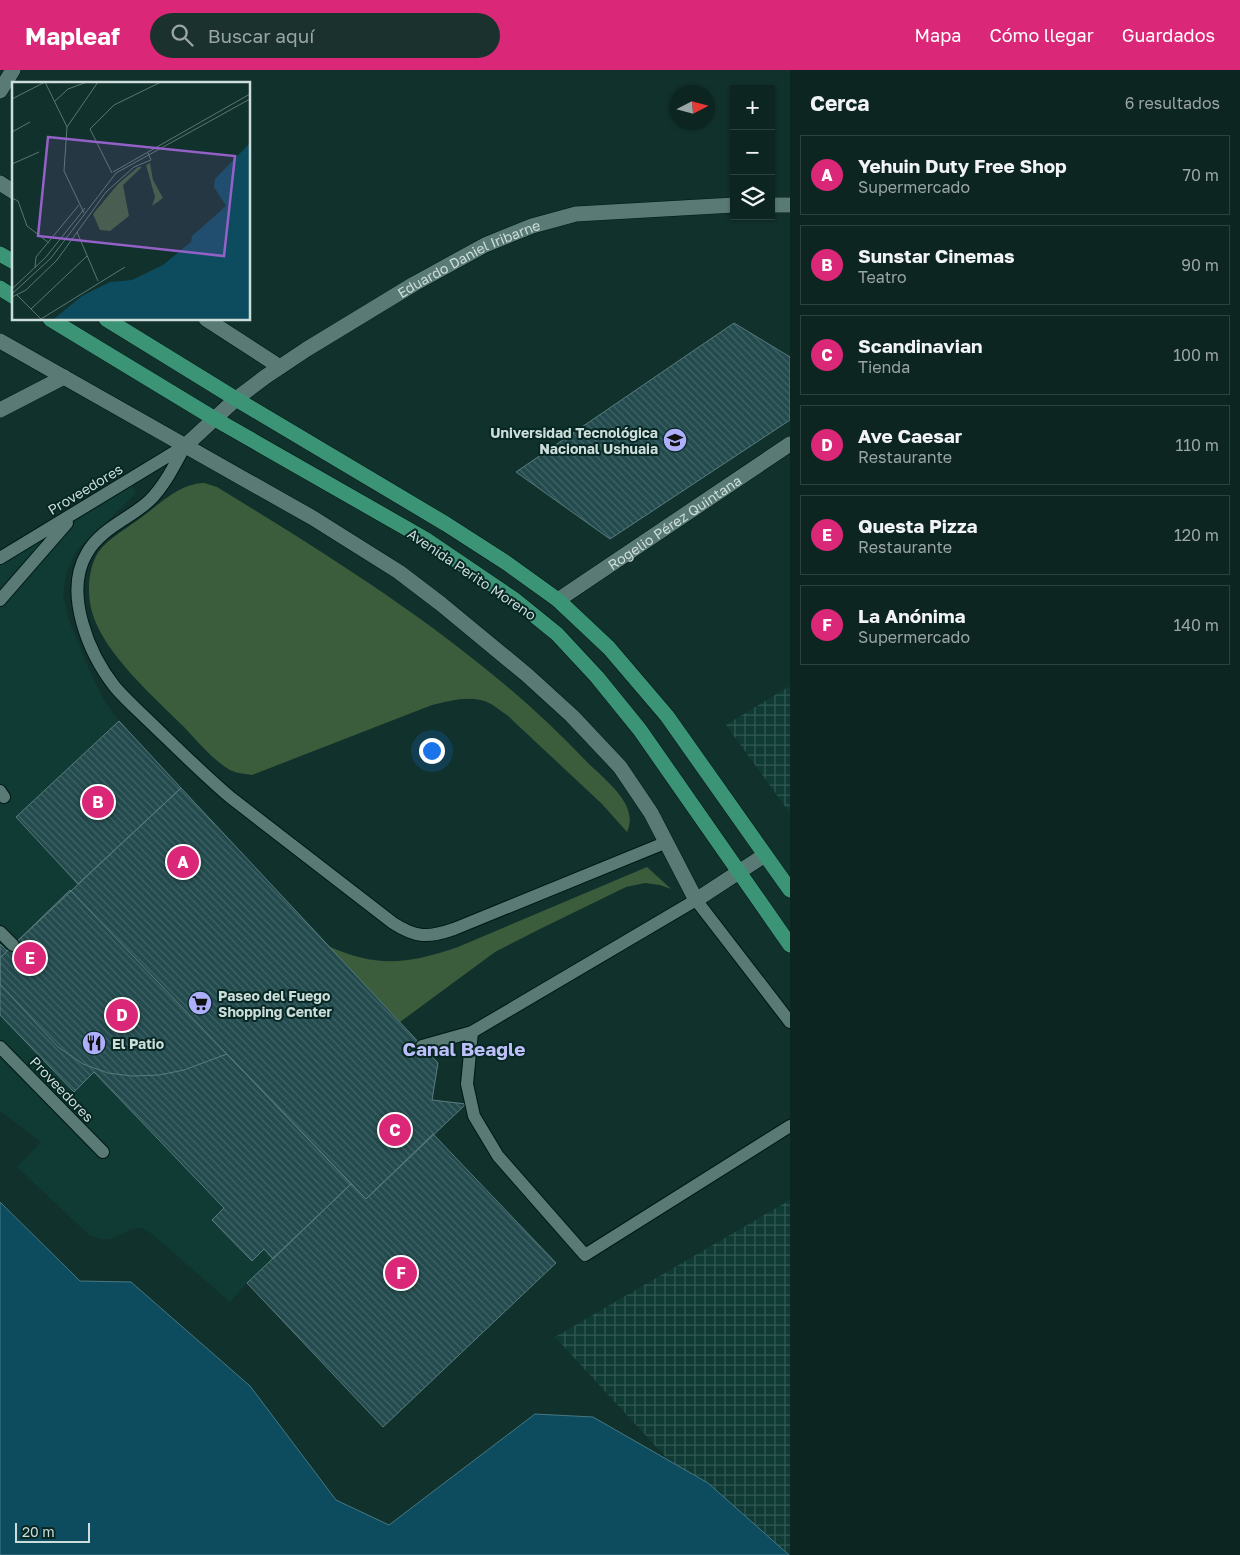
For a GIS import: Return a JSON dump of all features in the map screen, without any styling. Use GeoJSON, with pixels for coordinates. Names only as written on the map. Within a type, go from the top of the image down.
{"type":"FeatureCollection","features":[{"type":"Feature","properties":{"kind":"main road"},"geometry":{"type":"LineString","coordinates":[[0,254],[12,261]]}},
{"type":"Feature","properties":{"kind":"main road"},"geometry":{"type":"LineString","coordinates":[[0,288],[12,296]]}},
{"type":"Feature","properties":{"kind":"main road","name":"Avenida Perito Moreno"},"geometry":{"type":"LineString","coordinates":[[52,320],[215,419],[425,539],[515,600],[557,634],[597,677],[640,730],[790,946]]}},
{"type":"Feature","properties":{"kind":"main road","name":"Avenida Perito Moreno"},"geometry":{"type":"LineString","coordinates":[[108,320],[446,524],[508,564],[558,600],[609,648],[666,716],[790,890]]}},
{"type":"Feature","properties":{"kind":"street"},"geometry":{"type":"LineString","coordinates":[[0,91],[14,70]]}},
{"type":"Feature","properties":{"kind":"street"},"geometry":{"type":"LineString","coordinates":[[0,183],[12,191]]}},
{"type":"Feature","properties":{"kind":"street","name":"Eduardo Daniel Iribarne"},"geometry":{"type":"LineString","coordinates":[[186,446],[236,399],[280,368],[414,284],[485,245],[532,226],[576,214],[730,205]]}},
{"type":"Feature","properties":{"kind":"street"},"geometry":{"type":"LineString","coordinates":[[775,205],[790,206]]}},
{"type":"Feature","properties":{"kind":"street"},"geometry":{"type":"LineString","coordinates":[[208,320],[280,368]]}},
{"type":"Feature","properties":{"kind":"street"},"geometry":{"type":"LineString","coordinates":[[0,341],[313,518],[392,567],[488,642],[528,675],[572,716],[620,767],[651,813],[696,900],[765,855]]}},
{"type":"Feature","properties":{"kind":"street"},"geometry":{"type":"LineString","coordinates":[[0,410],[64,377]]}},
{"type":"Feature","properties":{"kind":"street","name":"Rogelio Pérez Quintana"},"geometry":{"type":"LineString","coordinates":[[558,600],[790,444]]}},
{"type":"Feature","properties":{"kind":"lane","name":"Proveedores"},"geometry":{"type":"LineString","coordinates":[[0,558],[186,446]]}},
{"type":"Feature","properties":{"kind":"lane"},"geometry":{"type":"LineString","coordinates":[[186,446],[165,482],[150,500],[102,534],[86,553],[78,576],[78,604],[84,632],[96,660],[115,688],[206,777],[230,797],[393,923],[408,933],[424,936],[454,929],[667,842]]}},
{"type":"Feature","properties":{"kind":"lane"},"geometry":{"type":"LineString","coordinates":[[0,600],[75,513]]}},
{"type":"Feature","properties":{"kind":"lane"},"geometry":{"type":"LineString","coordinates":[[422,1046],[472,1032],[696,900],[790,1022]]}},
{"type":"Feature","properties":{"kind":"lane"},"geometry":{"type":"LineString","coordinates":[[0,932],[13,945]]}},
{"type":"Feature","properties":{"kind":"lane"},"geometry":{"type":"LineString","coordinates":[[472,1032],[466,1084],[474,1116],[498,1156],[585,1255],[790,1126]]}},
{"type":"Feature","properties":{"kind":"lane","name":"Proveedores"},"geometry":{"type":"LineString","coordinates":[[0,1047],[103,1152]]}},
{"type":"Feature","properties":{"kind":"shaded area"},"geometry":{"type":"Polygon","coordinates":[[[130,480],[136,493],[76,551],[66,575],[63,595],[69,620],[90,672],[104,700],[119,721],[438,1063],[432,1099],[466,1104],[434,1135],[556,1263],[383,1427],[247,1283],[230,1302],[152,1234],[142,1228],[130,1230],[111,1239],[100,1239],[89,1235],[17,1167],[41,1142],[0,1111],[0,558],[130,480]]]}},
{"type":"Feature","properties":{"kind":"shaded area"},"geometry":{"type":"Polygon","coordinates":[[[204,483],[217,487],[364,580],[411,612],[503,683],[546,721],[619,794],[629,812],[630,822],[627,832],[602,804],[507,715],[491,704],[477,699],[462,699],[432,705],[252,775],[232,771],[224,766],[206,751],[132,675],[107,644],[92,612],[89,591],[93,563],[104,545],[177,491],[195,484],[204,483]]]}},
{"type":"Feature","properties":{"kind":"shaded area"},"geometry":{"type":"Polygon","coordinates":[[[790,686],[790,813],[726,725],[790,686]]]}},
{"type":"Feature","properties":{"kind":"shaded area"},"geometry":{"type":"Polygon","coordinates":[[[647,867],[671,889],[645,883],[626,887],[540,929],[495,952],[400,1022],[328,946],[362,958],[393,961],[408,960],[440,953],[647,867]]]}},
{"type":"Feature","properties":{"kind":"shaded area"},"geometry":{"type":"Polygon","coordinates":[[[790,1200],[790,1555],[756,1555],[555,1337],[790,1200]]]}},
{"type":"Feature","properties":{"kind":"water"},"geometry":{"type":"Polygon","coordinates":[[[0,1202],[80,1281],[131,1282],[250,1386],[336,1500],[389,1525],[535,1414],[593,1417],[708,1483],[789,1555],[0,1555],[0,1202]]]}},
{"type":"Feature","properties":{"kind":"building"},"geometry":{"type":"Polygon","coordinates":[[[734,323],[790,357],[790,420],[610,539],[516,472],[734,323]]]}},
{"type":"Feature","properties":{"kind":"building"},"geometry":{"type":"Polygon","coordinates":[[[119,721],[181,788],[78,884],[16,817],[119,721]]]}},
{"type":"Feature","properties":{"kind":"building","name":"Paseo del Fuego Shopping Center"},"geometry":{"type":"Polygon","coordinates":[[[181,788],[438,1063],[432,1100],[466,1104],[366,1199],[227,1054],[184,1070],[159,1075],[132,1076],[108,1073],[83,1064],[58,1047],[0,984],[0,944],[7,951],[181,788]]]}},
{"type":"Feature","properties":{"kind":"building"},"geometry":{"type":"Polygon","coordinates":[[[70,890],[351,1184],[273,1259],[264,1249],[252,1261],[212,1220],[224,1208],[94,1072],[74,1092],[0,1015],[0,958],[70,890]]]}},
{"type":"Feature","properties":{"kind":"building"},"geometry":{"type":"Polygon","coordinates":[[[433,1134],[556,1263],[383,1427],[247,1283],[351,1184],[366,1199],[433,1134]]]}},
{"type":"Feature","properties":{"kind":"place","name":"Universidad Tecnológica Nacional Ushuaia"},"geometry":{"type":"Point","coordinates":[675,440]}},
{"type":"Feature","properties":{"kind":"place","name":"Sunstar Cinemas"},"geometry":{"type":"Point","coordinates":[98,802]}},
{"type":"Feature","properties":{"kind":"place","name":"Yehuin Duty Free Shop"},"geometry":{"type":"Point","coordinates":[183,862]}},
{"type":"Feature","properties":{"kind":"place","name":"Questa Pizza"},"geometry":{"type":"Point","coordinates":[30,958]}},
{"type":"Feature","properties":{"kind":"place","name":"Paseo del Fuego Shopping Center"},"geometry":{"type":"Point","coordinates":[200,1003]}},
{"type":"Feature","properties":{"kind":"place","name":"Ave Caesar"},"geometry":{"type":"Point","coordinates":[122,1015]}},
{"type":"Feature","properties":{"kind":"place","name":"El Patio"},"geometry":{"type":"Point","coordinates":[94,1043]}},
{"type":"Feature","properties":{"kind":"place","name":"Scandinavian"},"geometry":{"type":"Point","coordinates":[395,1130]}},
{"type":"Feature","properties":{"kind":"place","name":"La Anónima"},"geometry":{"type":"Point","coordinates":[401,1273]}},
{"type":"Feature","properties":{"kind":"district","name":"Canal Beagle"},"geometry":{"type":"Point","coordinates":[464,1048]}}]}
